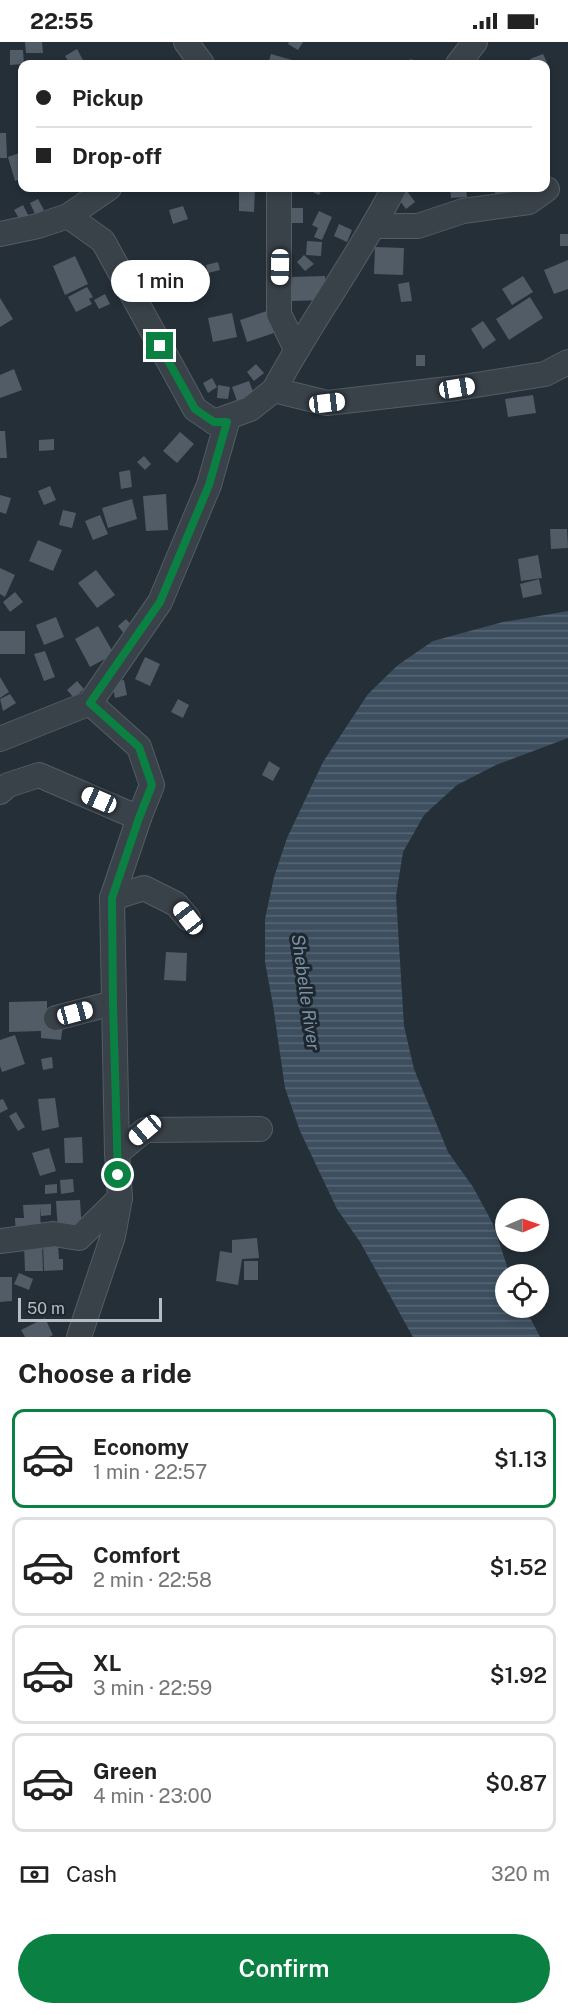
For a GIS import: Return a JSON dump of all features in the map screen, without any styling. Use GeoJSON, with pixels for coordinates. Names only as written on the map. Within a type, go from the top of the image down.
{"type":"FeatureCollection","features":[{"type":"Feature","properties":{"kind":"street"},"geometry":{"type":"LineString","coordinates":[[186,42],[199,60]]}},
{"type":"Feature","properties":{"kind":"street"},"geometry":{"type":"LineString","coordinates":[[461,60],[475,42]]}},
{"type":"Feature","properties":{"kind":"street"},"geometry":{"type":"LineString","coordinates":[[0,234],[38,226],[68,216],[104,192]]}},
{"type":"Feature","properties":{"kind":"street"},"geometry":{"type":"LineString","coordinates":[[279,192],[279,314],[296,349]]}},
{"type":"Feature","properties":{"kind":"street"},"geometry":{"type":"LineString","coordinates":[[214,422],[250,409],[274,390],[296,349],[374,226],[392,192]]}},
{"type":"Feature","properties":{"kind":"street"},"geometry":{"type":"LineString","coordinates":[[374,226],[418,226],[463,211],[529,202],[543,192]]}},
{"type":"Feature","properties":{"kind":"street"},"geometry":{"type":"LineString","coordinates":[[0,739],[90,703],[160,602],[209,485],[227,422],[214,422],[195,409],[103,241],[68,216]]}},
{"type":"Feature","properties":{"kind":"street"},"geometry":{"type":"LineString","coordinates":[[274,390],[327,403],[457,388],[545,374],[568,362]]}},
{"type":"Feature","properties":{"kind":"street"},"geometry":{"type":"LineString","coordinates":[[79,1337],[113,1236],[120,1198],[113,1004],[112,898],[152,785],[139,747],[90,703]]}},
{"type":"Feature","properties":{"kind":"street"},"geometry":{"type":"LineString","coordinates":[[0,792],[8,785],[39,775],[139,818]]}},
{"type":"Feature","properties":{"kind":"street"},"geometry":{"type":"LineString","coordinates":[[112,898],[144,888],[176,903],[188,918]]}},
{"type":"Feature","properties":{"kind":"street"},"geometry":{"type":"LineString","coordinates":[[56,1018],[113,1004]]}},
{"type":"Feature","properties":{"kind":"street"},"geometry":{"type":"LineString","coordinates":[[117,1153],[145,1130],[260,1129]]}},
{"type":"Feature","properties":{"kind":"street"},"geometry":{"type":"LineString","coordinates":[[0,1241],[54,1234],[79,1239],[120,1198]]}},
{"type":"Feature","properties":{"kind":"water","name":"Shebelle River"},"geometry":{"type":"Polygon","coordinates":[[[568,611],[568,738],[496,765],[457,785],[424,815],[403,852],[396,896],[404,1026],[414,1069],[448,1152],[473,1187],[493,1224],[495,1252],[502,1252],[506,1264],[495,1264],[495,1318],[530,1318],[540,1337],[413,1337],[360,1242],[337,1209],[300,1131],[285,1088],[265,962],[265,919],[274,877],[287,838],[323,762],[368,694],[398,665],[433,641],[503,622],[568,611]]]}},
{"type":"Feature","properties":{"kind":"building"},"geometry":{"type":"Polygon","coordinates":[[[25,42],[42,42],[43,53],[26,53],[25,42]]]}},
{"type":"Feature","properties":{"kind":"building"},"geometry":{"type":"Polygon","coordinates":[[[289,42],[303,42],[298,50],[288,44],[289,42]]]}},
{"type":"Feature","properties":{"kind":"building"},"geometry":{"type":"Polygon","coordinates":[[[77,49],[83,60],[68,60],[65,56],[77,49]]]}},
{"type":"Feature","properties":{"kind":"building"},"geometry":{"type":"Polygon","coordinates":[[[10,50],[23,50],[24,60],[18,60],[18,64],[10,65],[10,50]]]}},
{"type":"Feature","properties":{"kind":"building"},"geometry":{"type":"Polygon","coordinates":[[[271,54],[292,60],[269,60],[271,54]]]}},
{"type":"Feature","properties":{"kind":"building"},"geometry":{"type":"Polygon","coordinates":[[[543,54],[546,60],[531,60],[543,54]]]}},
{"type":"Feature","properties":{"kind":"building"},"geometry":{"type":"Polygon","coordinates":[[[0,133],[6,133],[7,158],[0,158],[0,133]]]}},
{"type":"Feature","properties":{"kind":"building"},"geometry":{"type":"Polygon","coordinates":[[[18,153],[18,180],[15,181],[8,157],[18,153]]]}},
{"type":"Feature","properties":{"kind":"building"},"geometry":{"type":"Polygon","coordinates":[[[239,192],[255,192],[254,212],[239,211],[239,192]]]}},
{"type":"Feature","properties":{"kind":"building"},"geometry":{"type":"Polygon","coordinates":[[[408,192],[415,202],[406,209],[398,198],[408,192]]]}},
{"type":"Feature","properties":{"kind":"building"},"geometry":{"type":"Polygon","coordinates":[[[450,192],[466,192],[467,197],[451,198],[450,192]]]}},
{"type":"Feature","properties":{"kind":"building"},"geometry":{"type":"Polygon","coordinates":[[[495,192],[508,192],[511,200],[500,205],[495,192]]]}},
{"type":"Feature","properties":{"kind":"building"},"geometry":{"type":"Polygon","coordinates":[[[38,199],[44,210],[35,214],[30,203],[38,199]]]}},
{"type":"Feature","properties":{"kind":"building"},"geometry":{"type":"Polygon","coordinates":[[[23,205],[28,215],[20,220],[14,210],[23,205]]]}},
{"type":"Feature","properties":{"kind":"building"},"geometry":{"type":"Polygon","coordinates":[[[183,206],[188,219],[173,224],[169,210],[183,206]]]}},
{"type":"Feature","properties":{"kind":"building"},"geometry":{"type":"Polygon","coordinates":[[[288,208],[303,208],[303,223],[288,223],[288,208]]]}},
{"type":"Feature","properties":{"kind":"building"},"geometry":{"type":"Polygon","coordinates":[[[319,211],[332,217],[322,240],[314,237],[318,228],[312,225],[319,211]]]}},
{"type":"Feature","properties":{"kind":"building"},"geometry":{"type":"Polygon","coordinates":[[[339,224],[352,230],[347,242],[334,236],[339,224]]]}},
{"type":"Feature","properties":{"kind":"building"},"geometry":{"type":"Polygon","coordinates":[[[560,234],[568,234],[568,246],[560,246],[560,234]]]}},
{"type":"Feature","properties":{"kind":"building"},"geometry":{"type":"Polygon","coordinates":[[[307,241],[322,242],[321,256],[306,255],[307,241]]]}},
{"type":"Feature","properties":{"kind":"building"},"geometry":{"type":"Polygon","coordinates":[[[375,247],[404,248],[403,275],[374,274],[375,247]]]}},
{"type":"Feature","properties":{"kind":"building"},"geometry":{"type":"Polygon","coordinates":[[[304,255],[314,264],[305,271],[297,262],[304,255]]]}},
{"type":"Feature","properties":{"kind":"building"},"geometry":{"type":"Polygon","coordinates":[[[75,256],[88,284],[65,295],[53,266],[75,256]]]}},
{"type":"Feature","properties":{"kind":"building"},"geometry":{"type":"Polygon","coordinates":[[[568,260],[568,289],[554,294],[544,270],[568,260]]]}},
{"type":"Feature","properties":{"kind":"building"},"geometry":{"type":"Polygon","coordinates":[[[218,262],[220,270],[208,273],[206,265],[218,262]]]}},
{"type":"Feature","properties":{"kind":"building"},"geometry":{"type":"Polygon","coordinates":[[[172,265],[178,276],[163,285],[156,274],[172,265]]]}},
{"type":"Feature","properties":{"kind":"building"},"geometry":{"type":"Polygon","coordinates":[[[325,276],[326,300],[291,301],[290,277],[325,276]]]}},
{"type":"Feature","properties":{"kind":"building"},"geometry":{"type":"Polygon","coordinates":[[[523,276],[533,292],[512,305],[502,289],[523,276]]]}},
{"type":"Feature","properties":{"kind":"building"},"geometry":{"type":"Polygon","coordinates":[[[409,282],[412,301],[401,302],[398,284],[409,282]]]}},
{"type":"Feature","properties":{"kind":"building"},"geometry":{"type":"Polygon","coordinates":[[[87,287],[93,297],[89,299],[92,304],[76,312],[68,297],[87,287]]]}},
{"type":"Feature","properties":{"kind":"building"},"geometry":{"type":"Polygon","coordinates":[[[105,294],[110,304],[99,309],[94,300],[105,294]]]}},
{"type":"Feature","properties":{"kind":"building"},"geometry":{"type":"Polygon","coordinates":[[[530,297],[543,318],[509,340],[496,319],[530,297]]]}},
{"type":"Feature","properties":{"kind":"building"},"geometry":{"type":"Polygon","coordinates":[[[0,298],[13,319],[0,327],[0,298]]]}},
{"type":"Feature","properties":{"kind":"building"},"geometry":{"type":"Polygon","coordinates":[[[267,311],[274,333],[247,342],[240,320],[267,311]]]}},
{"type":"Feature","properties":{"kind":"building"},"geometry":{"type":"Polygon","coordinates":[[[232,313],[237,337],[213,342],[208,318],[232,313]]]}},
{"type":"Feature","properties":{"kind":"building"},"geometry":{"type":"Polygon","coordinates":[[[483,321],[496,340],[483,349],[471,329],[483,321]]]}},
{"type":"Feature","properties":{"kind":"building"},"geometry":{"type":"Polygon","coordinates":[[[416,355],[425,355],[425,366],[416,366],[416,355]]]}},
{"type":"Feature","properties":{"kind":"building"},"geometry":{"type":"Polygon","coordinates":[[[256,364],[264,373],[254,381],[247,372],[256,364]]]}},
{"type":"Feature","properties":{"kind":"building"},"geometry":{"type":"Polygon","coordinates":[[[14,369],[22,390],[0,398],[0,375],[14,369]]]}},
{"type":"Feature","properties":{"kind":"building"},"geometry":{"type":"Polygon","coordinates":[[[212,378],[217,387],[208,393],[203,383],[212,378]]]}},
{"type":"Feature","properties":{"kind":"building"},"geometry":{"type":"Polygon","coordinates":[[[249,381],[254,394],[237,401],[232,387],[249,381]]]}},
{"type":"Feature","properties":{"kind":"building"},"geometry":{"type":"Polygon","coordinates":[[[218,385],[230,387],[228,399],[217,398],[218,385]]]}},
{"type":"Feature","properties":{"kind":"building"},"geometry":{"type":"Polygon","coordinates":[[[533,395],[536,413],[508,417],[505,399],[533,395]]]}},
{"type":"Feature","properties":{"kind":"building"},"geometry":{"type":"Polygon","coordinates":[[[0,431],[5,431],[7,458],[0,458],[0,431]]]}},
{"type":"Feature","properties":{"kind":"building"},"geometry":{"type":"Polygon","coordinates":[[[180,432],[194,444],[177,463],[163,451],[180,432]]]}},
{"type":"Feature","properties":{"kind":"building"},"geometry":{"type":"Polygon","coordinates":[[[54,439],[54,450],[39,451],[39,440],[54,439]]]}},
{"type":"Feature","properties":{"kind":"building"},"geometry":{"type":"Polygon","coordinates":[[[144,456],[151,464],[145,470],[137,462],[144,456]]]}},
{"type":"Feature","properties":{"kind":"building"},"geometry":{"type":"Polygon","coordinates":[[[130,470],[132,487],[121,489],[119,472],[130,470]]]}},
{"type":"Feature","properties":{"kind":"building"},"geometry":{"type":"Polygon","coordinates":[[[50,486],[56,500],[44,505],[38,491],[50,486]]]}},
{"type":"Feature","properties":{"kind":"building"},"geometry":{"type":"Polygon","coordinates":[[[166,494],[168,530],[146,531],[143,496],[166,494]]]}},
{"type":"Feature","properties":{"kind":"building"},"geometry":{"type":"Polygon","coordinates":[[[0,495],[11,498],[6,514],[0,512],[0,495]]]}},
{"type":"Feature","properties":{"kind":"building"},"geometry":{"type":"Polygon","coordinates":[[[132,499],[137,519],[108,528],[102,508],[132,499]]]}},
{"type":"Feature","properties":{"kind":"building"},"geometry":{"type":"Polygon","coordinates":[[[63,510],[76,513],[72,528],[59,525],[63,510]]]}},
{"type":"Feature","properties":{"kind":"building"},"geometry":{"type":"Polygon","coordinates":[[[100,515],[108,534],[93,540],[85,521],[100,515]]]}},
{"type":"Feature","properties":{"kind":"building"},"geometry":{"type":"Polygon","coordinates":[[[550,529],[567,529],[568,548],[551,549],[550,529]]]}},
{"type":"Feature","properties":{"kind":"building"},"geometry":{"type":"Polygon","coordinates":[[[38,540],[62,550],[53,571],[29,561],[38,540]]]}},
{"type":"Feature","properties":{"kind":"building"},"geometry":{"type":"Polygon","coordinates":[[[538,555],[542,578],[521,581],[518,559],[538,555]]]}},
{"type":"Feature","properties":{"kind":"building"},"geometry":{"type":"Polygon","coordinates":[[[0,568],[15,575],[5,597],[0,594],[0,568]]]}},
{"type":"Feature","properties":{"kind":"building"},"geometry":{"type":"Polygon","coordinates":[[[96,570],[115,595],[97,608],[78,583],[96,570]]]}},
{"type":"Feature","properties":{"kind":"building"},"geometry":{"type":"Polygon","coordinates":[[[539,579],[542,594],[523,598],[520,584],[539,579]]]}},
{"type":"Feature","properties":{"kind":"building"},"geometry":{"type":"Polygon","coordinates":[[[15,592],[23,602],[10,612],[3,602],[15,592]]]}},
{"type":"Feature","properties":{"kind":"building"},"geometry":{"type":"Polygon","coordinates":[[[56,617],[64,637],[44,645],[36,625],[56,617]]]}},
{"type":"Feature","properties":{"kind":"building"},"geometry":{"type":"Polygon","coordinates":[[[126,619],[134,628],[125,635],[118,626],[126,619]]]}},
{"type":"Feature","properties":{"kind":"building"},"geometry":{"type":"Polygon","coordinates":[[[98,626],[114,654],[90,667],[75,639],[98,626]]]}},
{"type":"Feature","properties":{"kind":"building"},"geometry":{"type":"Polygon","coordinates":[[[0,631],[25,631],[25,654],[0,654],[0,631]]]}},
{"type":"Feature","properties":{"kind":"building"},"geometry":{"type":"Polygon","coordinates":[[[45,651],[55,677],[44,681],[34,654],[45,651]]]}},
{"type":"Feature","properties":{"kind":"building"},"geometry":{"type":"Polygon","coordinates":[[[145,657],[160,664],[150,686],[135,679],[145,657]]]}},
{"type":"Feature","properties":{"kind":"building"},"geometry":{"type":"Polygon","coordinates":[[[0,677],[9,692],[0,698],[0,677]]]}},
{"type":"Feature","properties":{"kind":"building"},"geometry":{"type":"Polygon","coordinates":[[[124,680],[127,695],[115,698],[112,682],[124,680]]]}},
{"type":"Feature","properties":{"kind":"building"},"geometry":{"type":"Polygon","coordinates":[[[77,681],[84,689],[74,698],[67,690],[77,681]]]}},
{"type":"Feature","properties":{"kind":"building"},"geometry":{"type":"Polygon","coordinates":[[[10,694],[16,703],[3,711],[0,699],[10,694]]]}},
{"type":"Feature","properties":{"kind":"building"},"geometry":{"type":"Polygon","coordinates":[[[178,699],[189,705],[183,718],[171,712],[178,699]]]}},
{"type":"Feature","properties":{"kind":"building"},"geometry":{"type":"Polygon","coordinates":[[[269,761],[280,768],[273,781],[262,775],[269,761]]]}},
{"type":"Feature","properties":{"kind":"building"},"geometry":{"type":"Polygon","coordinates":[[[166,952],[187,953],[186,981],[164,980],[166,952]]]}},
{"type":"Feature","properties":{"kind":"building"},"geometry":{"type":"Polygon","coordinates":[[[47,1001],[47,1023],[63,1024],[61,1040],[41,1038],[41,1031],[9,1032],[9,1002],[47,1001]]]}},
{"type":"Feature","properties":{"kind":"building"},"geometry":{"type":"Polygon","coordinates":[[[15,1035],[25,1064],[2,1072],[0,1040],[15,1035]]]}},
{"type":"Feature","properties":{"kind":"building"},"geometry":{"type":"Polygon","coordinates":[[[52,1057],[53,1068],[43,1070],[41,1059],[52,1057]]]}},
{"type":"Feature","properties":{"kind":"building"},"geometry":{"type":"Polygon","coordinates":[[[55,1098],[59,1127],[42,1131],[38,1099],[55,1098]]]}},
{"type":"Feature","properties":{"kind":"building"},"geometry":{"type":"Polygon","coordinates":[[[3,1099],[8,1109],[0,1113],[0,1100],[3,1099]]]}},
{"type":"Feature","properties":{"kind":"building"},"geometry":{"type":"Polygon","coordinates":[[[16,1112],[25,1127],[18,1131],[9,1116],[16,1112]]]}},
{"type":"Feature","properties":{"kind":"building"},"geometry":{"type":"Polygon","coordinates":[[[82,1137],[83,1163],[65,1163],[64,1138],[82,1137]]]}},
{"type":"Feature","properties":{"kind":"building"},"geometry":{"type":"Polygon","coordinates":[[[49,1148],[56,1171],[40,1176],[32,1153],[49,1148]]]}},
{"type":"Feature","properties":{"kind":"building"},"geometry":{"type":"Polygon","coordinates":[[[73,1179],[74,1192],[61,1194],[60,1180],[73,1179]]]}},
{"type":"Feature","properties":{"kind":"building"},"geometry":{"type":"Polygon","coordinates":[[[57,1184],[57,1193],[45,1194],[45,1185],[57,1184]]]}},
{"type":"Feature","properties":{"kind":"building"},"geometry":{"type":"Polygon","coordinates":[[[80,1200],[82,1231],[58,1232],[56,1201],[80,1200]]]}},
{"type":"Feature","properties":{"kind":"building"},"geometry":{"type":"Polygon","coordinates":[[[51,1204],[51,1215],[41,1216],[40,1207],[41,1235],[16,1236],[15,1218],[24,1218],[23,1205],[51,1204]]]}},
{"type":"Feature","properties":{"kind":"building"},"geometry":{"type":"Polygon","coordinates":[[[257,1238],[259,1258],[242,1259],[238,1285],[216,1281],[220,1251],[232,1253],[232,1240],[257,1238]]]}},
{"type":"Feature","properties":{"kind":"building"},"geometry":{"type":"Polygon","coordinates":[[[24,1244],[42,1244],[43,1271],[25,1271],[24,1244]]]}},
{"type":"Feature","properties":{"kind":"building"},"geometry":{"type":"Polygon","coordinates":[[[43,1244],[58,1244],[59,1259],[63,1259],[63,1270],[44,1271],[43,1244]]]}},
{"type":"Feature","properties":{"kind":"building"},"geometry":{"type":"Polygon","coordinates":[[[244,1261],[258,1261],[258,1280],[244,1280],[244,1261]]]}},
{"type":"Feature","properties":{"kind":"building"},"geometry":{"type":"Polygon","coordinates":[[[19,1273],[33,1279],[29,1290],[14,1284],[19,1273]]]}},
{"type":"Feature","properties":{"kind":"building"},"geometry":{"type":"Polygon","coordinates":[[[0,1277],[12,1277],[12,1301],[0,1302],[0,1277]]]}},
{"type":"Feature","properties":{"kind":"building"},"geometry":{"type":"Polygon","coordinates":[[[45,1318],[53,1335],[25,1337],[21,1330],[45,1318]]]}},
{"type":"Feature","properties":{"kind":"route"},"geometry":{"type":"LineString","coordinates":[[118,1175],[112,898],[152,785],[139,747],[90,703],[160,602],[209,485],[227,422],[214,422],[195,409],[160,346]]}}]}
